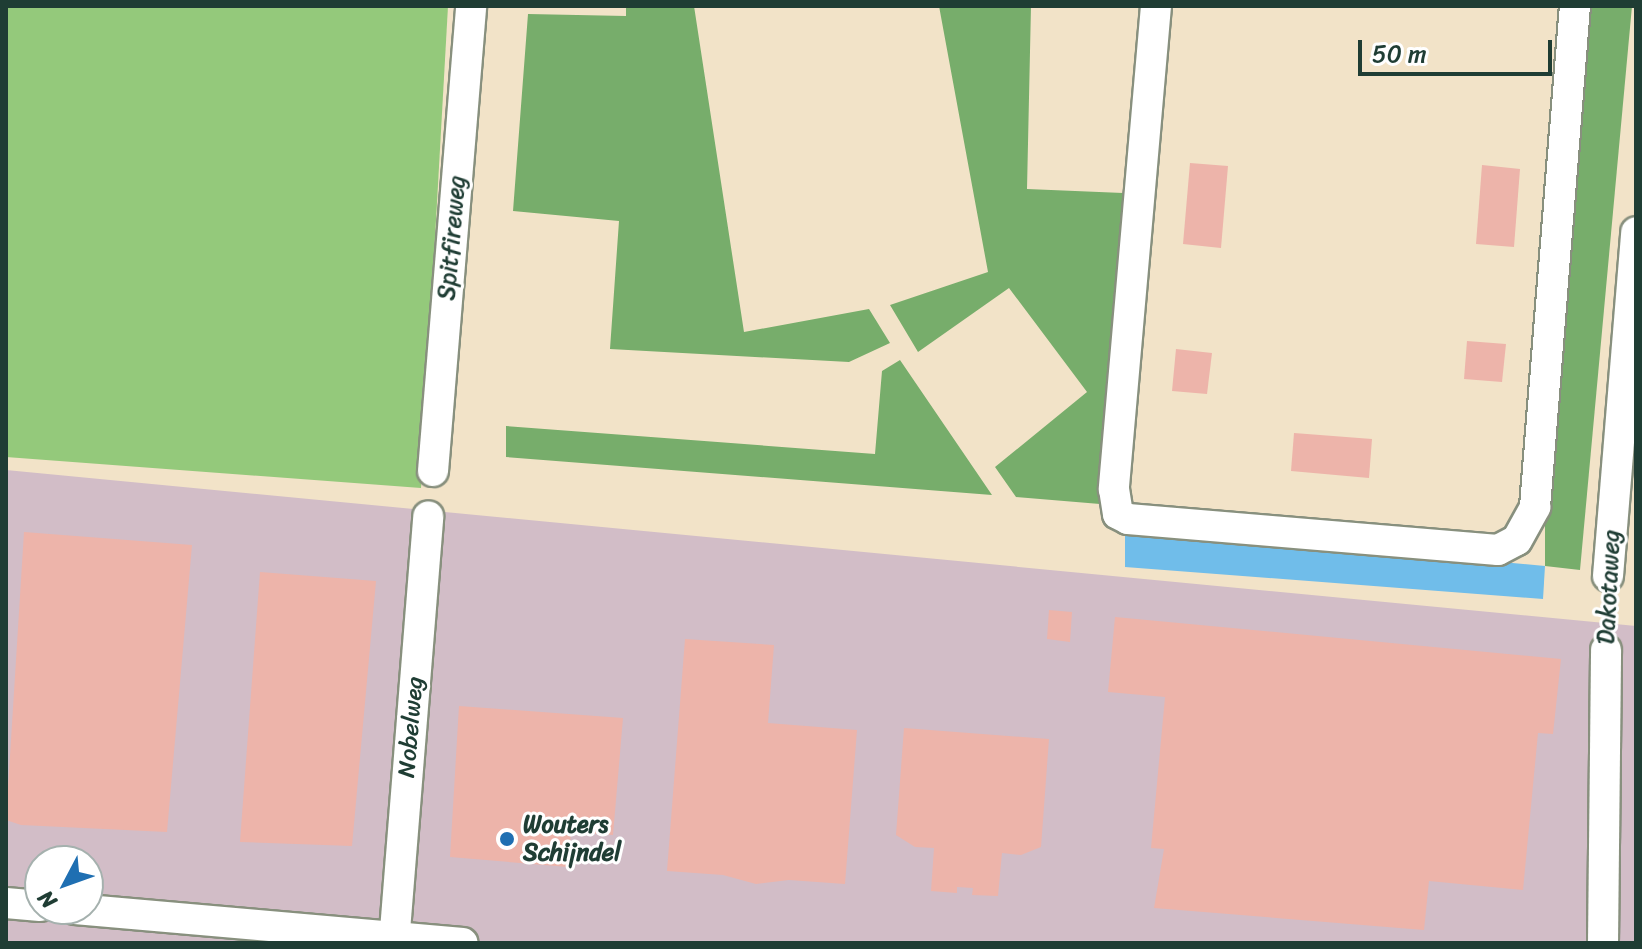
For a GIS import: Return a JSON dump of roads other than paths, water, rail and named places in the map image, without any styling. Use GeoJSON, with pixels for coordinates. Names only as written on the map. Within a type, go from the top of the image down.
{"type":"FeatureCollection","features":[{"type":"Feature","properties":{"kind":"street","name":"Spitfireweg"},"geometry":{"type":"LineString","coordinates":[[433,471],[471,6]]}},
{"type":"Feature","properties":{"kind":"street"},"geometry":{"type":"LineString","coordinates":[[1156,6],[1114,489],[1118,514],[1128,519],[1498,550],[1517,540],[1535,507],[1575,6]]}},
{"type":"Feature","properties":{"kind":"street","name":"Dakotaweg"},"geometry":{"type":"LineString","coordinates":[[1608,576],[1636,232]]}},
{"type":"Feature","properties":{"kind":"street","name":"Nobelweg"},"geometry":{"type":"LineString","coordinates":[[394,940],[428,516]]}},
{"type":"Feature","properties":{"kind":"street","name":"Dakotaweg"},"geometry":{"type":"LineString","coordinates":[[1603,943],[1606,650]]}},
{"type":"Feature","properties":{"kind":"street"},"geometry":{"type":"LineString","coordinates":[[104,912],[394,940],[463,943]]}},
{"type":"Feature","properties":{"kind":"water"},"geometry":{"type":"Polygon","coordinates":[[[1125,527],[1545,566],[1543,599],[1125,567],[1125,527]]]}},
{"type":"Feature","properties":{"kind":"place","name":"Wouters Schijndel"},"geometry":{"type":"Point","coordinates":[507,839]}}]}
